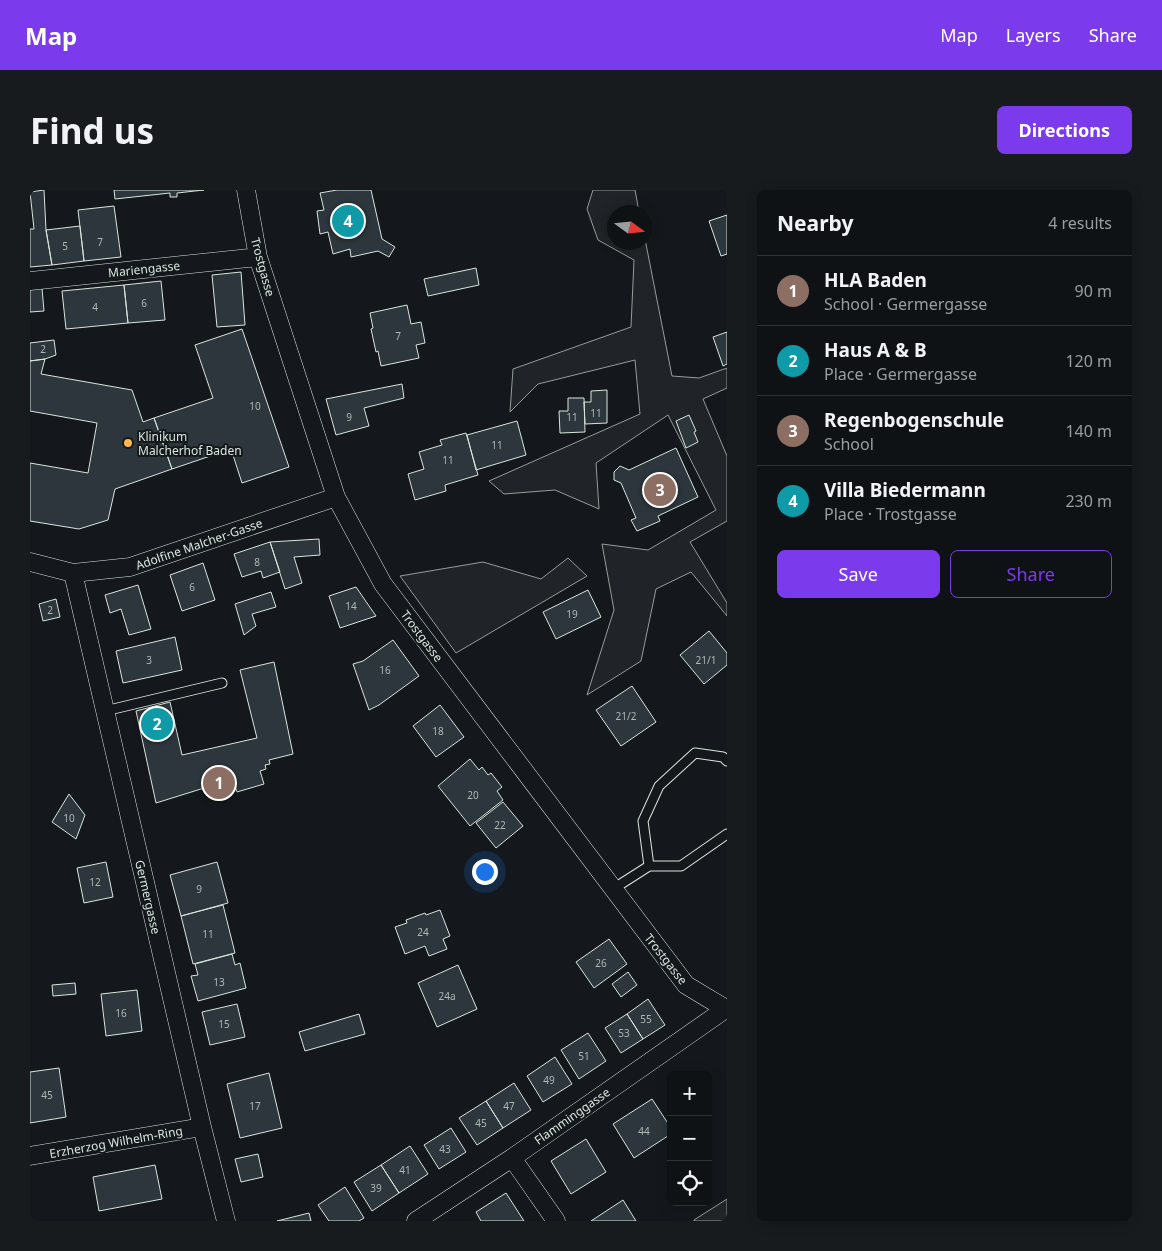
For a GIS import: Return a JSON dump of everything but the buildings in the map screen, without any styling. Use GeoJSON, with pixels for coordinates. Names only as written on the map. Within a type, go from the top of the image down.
{"type":"FeatureCollection","features":[{"type":"Feature","properties":{"kind":"street","name":"Trostgasse"},"geometry":{"type":"LineString","coordinates":[[246,190],[258,257],[336,497],[382,584],[686,985],[726,1009]]}},
{"type":"Feature","properties":{"kind":"street","name":"Mariengasse"},"geometry":{"type":"LineString","coordinates":[[30,281],[258,257]]}},
{"type":"Feature","properties":{"kind":"street","name":"Adolfine Malcher-Gasse"},"geometry":{"type":"LineString","coordinates":[[30,562],[73,573],[130,567],[336,497]]}},
{"type":"Feature","properties":{"kind":"street","name":"Germergasse"},"geometry":{"type":"LineString","coordinates":[[73,573],[202,1127],[226,1221]]}},
{"type":"Feature","properties":{"kind":"street","name":"Flamminggasse"},"geometry":{"type":"LineString","coordinates":[[416,1221],[512,1158],[726,1009]]}},
{"type":"Feature","properties":{"kind":"street","name":"Erzherzog Wilhelm-Ring"},"geometry":{"type":"LineString","coordinates":[[30,1156],[202,1127]]}},
{"type":"Feature","properties":{"kind":"street"},"geometry":{"type":"LineString","coordinates":[[512,1158],[556,1221]]}},
{"type":"Feature","properties":{"kind":"lane"},"geometry":{"type":"LineString","coordinates":[[105,711],[222,683]]}},
{"type":"Feature","properties":{"kind":"lane"},"geometry":{"type":"LineString","coordinates":[[649,866],[642,821],[659,786],[695,753],[723,757],[727,761]]}},
{"type":"Feature","properties":{"kind":"lane"},"geometry":{"type":"LineString","coordinates":[[613,889],[649,866],[681,866],[727,834]]}},
{"type":"Feature","properties":{"kind":"shaded area"},"geometry":{"type":"Polygon","coordinates":[[[593,190],[635,190],[638,205],[607,205],[607,245],[598,240],[587,209],[593,190]]]}},
{"type":"Feature","properties":{"kind":"shaded area"},"geometry":{"type":"Polygon","coordinates":[[[616,250],[647,250],[672,376],[699,378],[727,368],[727,388],[703,399],[727,456],[727,521],[690,542],[727,603],[727,616],[691,572],[656,589],[641,661],[587,695],[614,610],[602,544],[648,550],[716,510],[668,415],[596,463],[599,509],[555,490],[504,494],[489,481],[640,414],[635,360],[538,384],[510,412],[513,369],[631,327],[634,260],[616,250]]]}},
{"type":"Feature","properties":{"kind":"shaded area"},"geometry":{"type":"Polygon","coordinates":[[[568,558],[587,576],[456,653],[400,576],[483,562],[541,579],[568,558]]]}},
{"type":"Feature","properties":{"kind":"shaded area"},"geometry":{"type":"Polygon","coordinates":[[[727,1199],[727,1221],[694,1221],[694,1220],[727,1199]]]}},
{"type":"Feature","properties":{"kind":"place","name":"Villa Biedermann"},"geometry":{"type":"Point","coordinates":[348,221]}},
{"type":"Feature","properties":{"kind":"place","name":"Klinikum Malcherhof Baden"},"geometry":{"type":"Point","coordinates":[128,443]}},
{"type":"Feature","properties":{"kind":"place","name":"Regenbogenschule"},"geometry":{"type":"Point","coordinates":[660,490]}},
{"type":"Feature","properties":{"kind":"place","name":"Haus A & B"},"geometry":{"type":"Point","coordinates":[157,724]}},
{"type":"Feature","properties":{"kind":"place","name":"HLA Baden"},"geometry":{"type":"Point","coordinates":[219,783]}}]}
